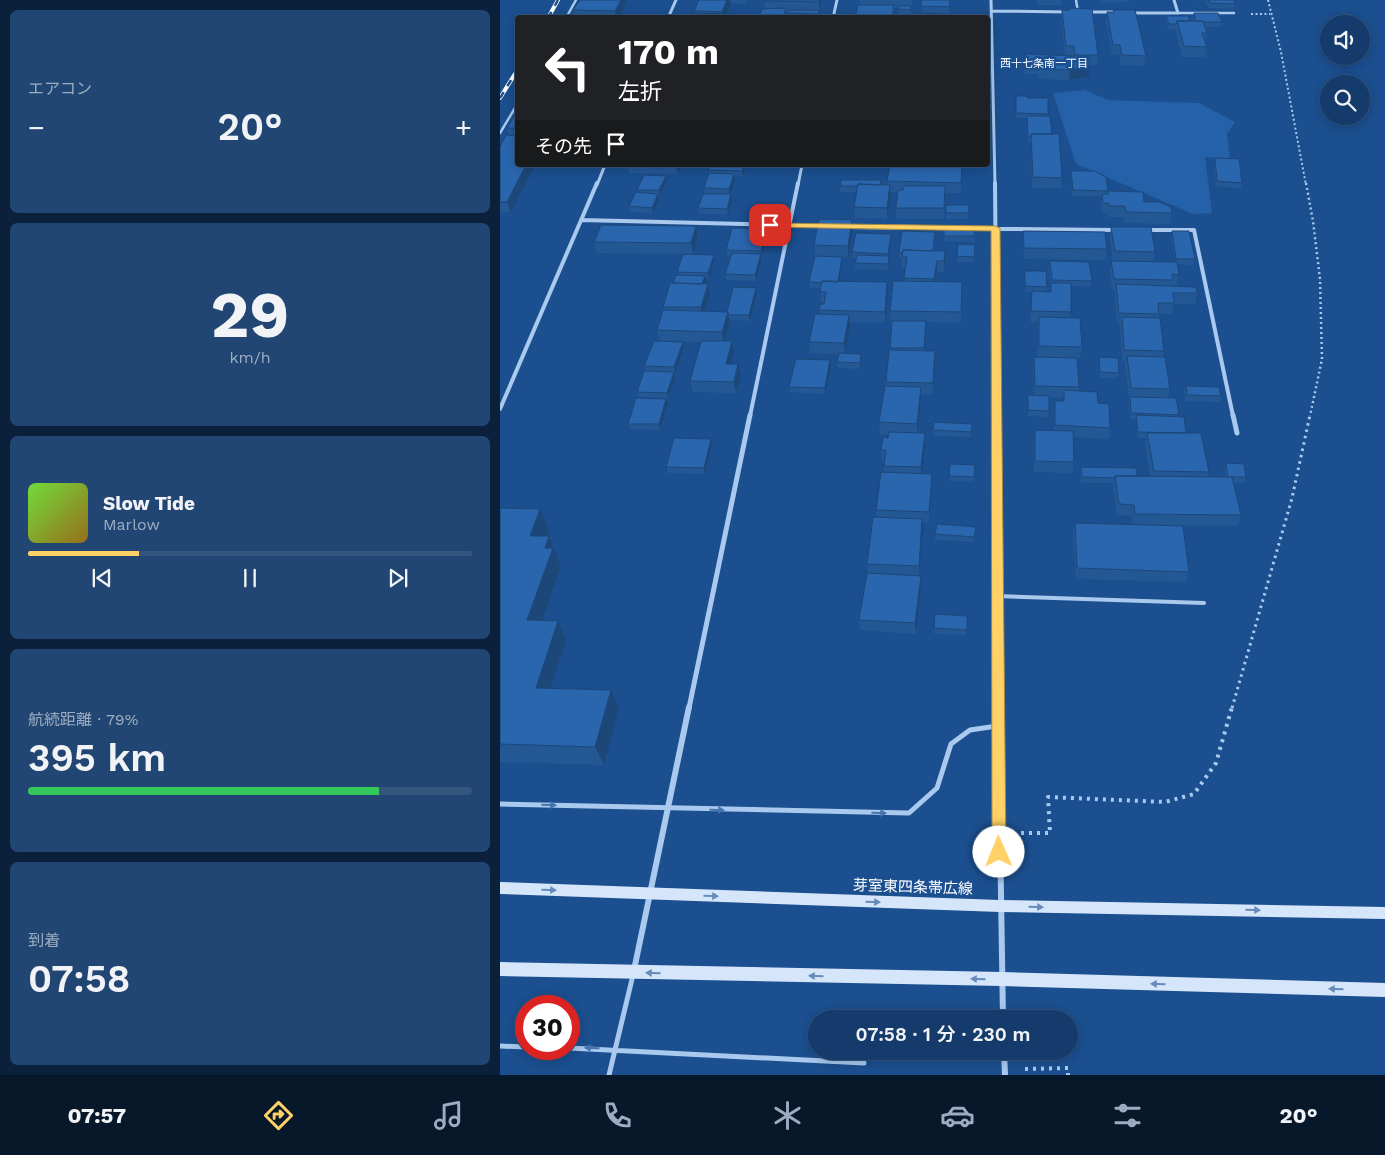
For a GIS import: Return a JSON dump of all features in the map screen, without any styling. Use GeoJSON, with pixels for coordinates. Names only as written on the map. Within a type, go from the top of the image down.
{"type":"FeatureCollection","features":[{"type":"Feature","properties":{"kind":"main road","name":"芽室東四条帯広線"},"geometry":{"type":"LineString","coordinates":[[500,888],[1000,906],[1385,913]]}},
{"type":"Feature","properties":{"kind":"main road"},"geometry":{"type":"LineString","coordinates":[[500,969],[1002,979],[1385,990]]}},
{"type":"Feature","properties":{"kind":"street"},"geometry":{"type":"LineString","coordinates":[[669,15],[676,0]]}},
{"type":"Feature","properties":{"kind":"street"},"geometry":{"type":"LineString","coordinates":[[834,15],[837,0]]}},
{"type":"Feature","properties":{"kind":"street"},"geometry":{"type":"LineString","coordinates":[[991,0],[995,228],[998,834],[1003,1010]]}},
{"type":"Feature","properties":{"kind":"street"},"geometry":{"type":"LineString","coordinates":[[1124,12],[1178,13],[1174,0]]}},
{"type":"Feature","properties":{"kind":"street"},"geometry":{"type":"LineString","coordinates":[[992,11],[1114,12]]}},
{"type":"Feature","properties":{"kind":"street"},"geometry":{"type":"LineString","coordinates":[[500,409],[604,167]]}},
{"type":"Feature","properties":{"kind":"street"},"geometry":{"type":"LineString","coordinates":[[634,973],[802,167]]}},
{"type":"Feature","properties":{"kind":"street"},"geometry":{"type":"LineString","coordinates":[[581,220],[828,226]]}},
{"type":"Feature","properties":{"kind":"street"},"geometry":{"type":"LineString","coordinates":[[838,226],[1125,230]]}},
{"type":"Feature","properties":{"kind":"street"},"geometry":{"type":"LineString","coordinates":[[1135,230],[1194,230],[1238,433]]}},
{"type":"Feature","properties":{"kind":"lane"},"geometry":{"type":"LineString","coordinates":[[568,15],[576,0]]}},
{"type":"Feature","properties":{"kind":"lane"},"geometry":{"type":"LineString","coordinates":[[1076,0],[1078,12]]}},
{"type":"Feature","properties":{"kind":"lane"},"geometry":{"type":"LineString","coordinates":[[1178,13],[1234,13]]}},
{"type":"Feature","properties":{"kind":"lane"},"geometry":{"type":"LineString","coordinates":[[500,133],[515,108]]}},
{"type":"Feature","properties":{"kind":"lane"},"geometry":{"type":"LineString","coordinates":[[997,596],[1204,603]]}},
{"type":"Feature","properties":{"kind":"lane"},"geometry":{"type":"LineString","coordinates":[[500,804],[909,813],[937,788],[951,744],[970,730],[997,726]]}},
{"type":"Feature","properties":{"kind":"lane"},"geometry":{"type":"LineString","coordinates":[[609,1075],[634,973]]}},
{"type":"Feature","properties":{"kind":"lane"},"geometry":{"type":"LineString","coordinates":[[500,1046],[515,1047]]}},
{"type":"Feature","properties":{"kind":"lane"},"geometry":{"type":"LineString","coordinates":[[580,1048],[615,1048],[864,1064]]}},
{"type":"Feature","properties":{"kind":"path"},"geometry":{"type":"LineString","coordinates":[[998,834],[1050,833],[1048,797],[1165,802],[1194,794],[1216,763],[1292,498],[1322,359],[1320,279],[1313,221],[1281,52],[1268,0]]}},
{"type":"Feature","properties":{"kind":"path"},"geometry":{"type":"LineString","coordinates":[[1005,1072],[1068,1068],[1068,1075]]}},
{"type":"Feature","properties":{"kind":"shaded area"},"geometry":{"type":"Polygon","coordinates":[[[1085,90],[1108,100],[1199,103],[1235,122],[1227,134],[1230,159],[1205,157],[1212,213],[1193,214],[1076,164],[1053,93],[1085,90]]]}},
{"type":"Feature","properties":{"kind":"building"},"geometry":{"type":"Polygon","coordinates":[[[580,0],[621,0],[615,11],[573,10],[580,0]]]}},
{"type":"Feature","properties":{"kind":"building"},"geometry":{"type":"Polygon","coordinates":[[[699,0],[727,0],[722,12],[694,11],[699,0]]]}},
{"type":"Feature","properties":{"kind":"building"},"geometry":{"type":"Polygon","coordinates":[[[819,0],[819,2],[764,1],[819,0]]]}},
{"type":"Feature","properties":{"kind":"building"},"geometry":{"type":"Polygon","coordinates":[[[922,0],[950,0],[949,7],[921,6],[922,0]]]}},
{"type":"Feature","properties":{"kind":"building"},"geometry":{"type":"Polygon","coordinates":[[[1208,0],[1234,0],[1235,4],[1210,3],[1208,0]]]}},
{"type":"Feature","properties":{"kind":"building"},"geometry":{"type":"Polygon","coordinates":[[[858,5],[894,5],[892,15],[856,15],[858,5]]]}},
{"type":"Feature","properties":{"kind":"building"},"geometry":{"type":"Polygon","coordinates":[[[898,6],[911,6],[911,10],[897,9],[898,6]]]}},
{"type":"Feature","properties":{"kind":"building"},"geometry":{"type":"Polygon","coordinates":[[[786,8],[784,14],[801,15],[760,15],[762,9],[786,8]]]}},
{"type":"Feature","properties":{"kind":"building"},"geometry":{"type":"Polygon","coordinates":[[[1070,8],[1092,9],[1098,55],[1075,55],[1074,46],[1066,46],[1062,10],[1070,10],[1070,8]]]}},
{"type":"Feature","properties":{"kind":"building"},"geometry":{"type":"Polygon","coordinates":[[[788,10],[819,10],[818,14],[787,13],[788,10]]]}},
{"type":"Feature","properties":{"kind":"building"},"geometry":{"type":"Polygon","coordinates":[[[1113,10],[1135,10],[1146,56],[1122,55],[1120,45],[1113,45],[1107,12],[1114,12],[1113,10]]]}},
{"type":"Feature","properties":{"kind":"building"},"geometry":{"type":"Polygon","coordinates":[[[695,13],[752,15],[694,15],[695,13]]]}},
{"type":"Feature","properties":{"kind":"building"},"geometry":{"type":"Polygon","coordinates":[[[922,13],[946,14],[946,15],[922,15],[922,13]]]}},
{"type":"Feature","properties":{"kind":"building"},"geometry":{"type":"Polygon","coordinates":[[[1194,13],[1218,13],[1222,22],[1196,21],[1194,13]]]}},
{"type":"Feature","properties":{"kind":"building"},"geometry":{"type":"Polygon","coordinates":[[[1166,16],[1188,16],[1190,21],[1177,21],[1176,24],[1169,24],[1166,16]]]}},
{"type":"Feature","properties":{"kind":"building"},"geometry":{"type":"Polygon","coordinates":[[[1177,21],[1203,21],[1207,33],[1202,33],[1207,47],[1184,46],[1177,21]]]}},
{"type":"Feature","properties":{"kind":"building"},"geometry":{"type":"Polygon","coordinates":[[[1025,54],[1089,58],[1090,66],[1070,70],[1039,69],[1039,64],[1025,63],[1025,54]]]}},
{"type":"Feature","properties":{"kind":"building"},"geometry":{"type":"Polygon","coordinates":[[[1016,96],[1048,98],[1048,114],[1016,113],[1016,96]]]}},
{"type":"Feature","properties":{"kind":"building"},"geometry":{"type":"Polygon","coordinates":[[[515,114],[515,128],[507,128],[515,114]]]}},
{"type":"Feature","properties":{"kind":"building"},"geometry":{"type":"Polygon","coordinates":[[[1027,116],[1050,116],[1052,134],[1031,134],[1031,137],[1028,137],[1027,116]]]}},
{"type":"Feature","properties":{"kind":"building"},"geometry":{"type":"Polygon","coordinates":[[[1031,134],[1059,134],[1062,178],[1033,177],[1031,134]]]}},
{"type":"Feature","properties":{"kind":"building"},"geometry":{"type":"Polygon","coordinates":[[[506,135],[515,136],[515,167],[525,167],[507,202],[500,202],[500,147],[506,135]]]}},
{"type":"Feature","properties":{"kind":"building"},"geometry":{"type":"Polygon","coordinates":[[[1215,158],[1239,159],[1242,183],[1217,181],[1215,158]]]}},
{"type":"Feature","properties":{"kind":"building"},"geometry":{"type":"Polygon","coordinates":[[[709,167],[743,167],[742,171],[708,170],[709,167]]]}},
{"type":"Feature","properties":{"kind":"building"},"geometry":{"type":"Polygon","coordinates":[[[890,167],[962,167],[961,183],[887,181],[890,167]]]}},
{"type":"Feature","properties":{"kind":"building"},"geometry":{"type":"Polygon","coordinates":[[[1071,171],[1095,171],[1106,177],[1108,191],[1073,190],[1071,171]]]}},
{"type":"Feature","properties":{"kind":"building"},"geometry":{"type":"Polygon","coordinates":[[[709,173],[734,174],[729,189],[704,188],[709,173]]]}},
{"type":"Feature","properties":{"kind":"building"},"geometry":{"type":"Polygon","coordinates":[[[644,175],[666,176],[659,190],[637,190],[644,175]]]}},
{"type":"Feature","properties":{"kind":"building"},"geometry":{"type":"Polygon","coordinates":[[[841,180],[881,180],[880,185],[858,184],[858,186],[840,186],[841,180]]]}},
{"type":"Feature","properties":{"kind":"building"},"geometry":{"type":"Polygon","coordinates":[[[858,184],[890,185],[887,208],[854,207],[858,184]]]}},
{"type":"Feature","properties":{"kind":"building"},"geometry":{"type":"Polygon","coordinates":[[[904,186],[945,186],[944,208],[896,208],[898,190],[903,190],[904,186]]]}},
{"type":"Feature","properties":{"kind":"building"},"geometry":{"type":"Polygon","coordinates":[[[1108,191],[1143,192],[1144,202],[1159,202],[1171,207],[1172,213],[1126,212],[1125,206],[1109,206],[1109,203],[1103,203],[1102,194],[1108,194],[1108,191]]]}},
{"type":"Feature","properties":{"kind":"building"},"geometry":{"type":"Polygon","coordinates":[[[636,192],[658,194],[652,208],[629,206],[636,192]]]}},
{"type":"Feature","properties":{"kind":"building"},"geometry":{"type":"Polygon","coordinates":[[[703,194],[731,194],[727,209],[698,208],[703,194]]]}},
{"type":"Feature","properties":{"kind":"building"},"geometry":{"type":"Polygon","coordinates":[[[946,205],[969,205],[968,213],[946,213],[946,205]]]}},
{"type":"Feature","properties":{"kind":"building"},"geometry":{"type":"Polygon","coordinates":[[[753,206],[777,206],[775,213],[752,212],[753,206]]]}},
{"type":"Feature","properties":{"kind":"building"},"geometry":{"type":"Polygon","coordinates":[[[819,219],[852,220],[848,246],[814,245],[819,219]]]}},
{"type":"Feature","properties":{"kind":"building"},"geometry":{"type":"Polygon","coordinates":[[[601,225],[696,226],[691,243],[594,242],[601,225]]]}},
{"type":"Feature","properties":{"kind":"building"},"geometry":{"type":"Polygon","coordinates":[[[1111,227],[1151,227],[1155,252],[1115,251],[1111,227]]]}},
{"type":"Feature","properties":{"kind":"building"},"geometry":{"type":"Polygon","coordinates":[[[732,228],[767,229],[761,251],[726,250],[732,228]]]}},
{"type":"Feature","properties":{"kind":"building"},"geometry":{"type":"Polygon","coordinates":[[[944,228],[975,229],[974,236],[944,236],[944,228]]]}},
{"type":"Feature","properties":{"kind":"building"},"geometry":{"type":"Polygon","coordinates":[[[902,231],[935,232],[933,251],[903,250],[902,253],[899,252],[902,231]]]}},
{"type":"Feature","properties":{"kind":"building"},"geometry":{"type":"Polygon","coordinates":[[[1023,231],[1105,232],[1107,249],[1024,248],[1023,231]]]}},
{"type":"Feature","properties":{"kind":"building"},"geometry":{"type":"Polygon","coordinates":[[[1172,231],[1189,231],[1195,259],[1176,259],[1172,231]]]}},
{"type":"Feature","properties":{"kind":"building"},"geometry":{"type":"Polygon","coordinates":[[[856,233],[891,234],[888,254],[852,252],[856,233]]]}},
{"type":"Feature","properties":{"kind":"building"},"geometry":{"type":"Polygon","coordinates":[[[958,244],[975,245],[974,257],[957,256],[958,244]]]}},
{"type":"Feature","properties":{"kind":"building"},"geometry":{"type":"Polygon","coordinates":[[[903,250],[945,251],[944,261],[937,261],[934,279],[904,278],[907,257],[902,257],[903,250]]]}},
{"type":"Feature","properties":{"kind":"building"},"geometry":{"type":"Polygon","coordinates":[[[732,253],[761,254],[755,275],[725,274],[732,253]]]}},
{"type":"Feature","properties":{"kind":"building"},"geometry":{"type":"Polygon","coordinates":[[[683,254],[714,255],[708,273],[677,272],[683,254]]]}},
{"type":"Feature","properties":{"kind":"building"},"geometry":{"type":"Polygon","coordinates":[[[857,255],[889,256],[888,264],[855,263],[857,255]]]}},
{"type":"Feature","properties":{"kind":"building"},"geometry":{"type":"Polygon","coordinates":[[[815,256],[842,257],[838,282],[809,282],[815,256]]]}},
{"type":"Feature","properties":{"kind":"building"},"geometry":{"type":"Polygon","coordinates":[[[1050,261],[1089,262],[1092,281],[1052,280],[1050,261]]]}},
{"type":"Feature","properties":{"kind":"building"},"geometry":{"type":"Polygon","coordinates":[[[1111,261],[1177,262],[1179,275],[1172,274],[1173,280],[1114,279],[1111,261]]]}},
{"type":"Feature","properties":{"kind":"building"},"geometry":{"type":"Polygon","coordinates":[[[1025,271],[1046,271],[1047,287],[1025,286],[1025,271]]]}},
{"type":"Feature","properties":{"kind":"building"},"geometry":{"type":"Polygon","coordinates":[[[676,275],[705,276],[702,284],[673,283],[676,275]]]}},
{"type":"Feature","properties":{"kind":"building"},"geometry":{"type":"Polygon","coordinates":[[[822,281],[887,282],[885,312],[819,310],[820,304],[824,304],[826,292],[820,292],[822,281]]]}},
{"type":"Feature","properties":{"kind":"building"},"geometry":{"type":"Polygon","coordinates":[[[893,281],[962,282],[961,312],[890,311],[893,281]]]}},
{"type":"Feature","properties":{"kind":"building"},"geometry":{"type":"Polygon","coordinates":[[[670,283],[708,284],[701,307],[663,307],[670,283]]]}},
{"type":"Feature","properties":{"kind":"building"},"geometry":{"type":"Polygon","coordinates":[[[1051,283],[1071,283],[1071,312],[1031,311],[1032,291],[1051,292],[1051,283]]]}},
{"type":"Feature","properties":{"kind":"building"},"geometry":{"type":"Polygon","coordinates":[[[1116,284],[1196,287],[1197,293],[1173,293],[1174,303],[1158,303],[1159,314],[1119,313],[1116,284]]]}},
{"type":"Feature","properties":{"kind":"building"},"geometry":{"type":"Polygon","coordinates":[[[733,287],[756,288],[749,315],[729,315],[727,312],[733,287]]]}},
{"type":"Feature","properties":{"kind":"building"},"geometry":{"type":"Polygon","coordinates":[[[663,310],[728,312],[722,332],[657,330],[663,310]]]}},
{"type":"Feature","properties":{"kind":"building"},"geometry":{"type":"Polygon","coordinates":[[[815,314],[849,315],[844,343],[809,342],[815,314]]]}},
{"type":"Feature","properties":{"kind":"building"},"geometry":{"type":"Polygon","coordinates":[[[1039,317],[1080,318],[1082,347],[1039,346],[1039,317]]]}},
{"type":"Feature","properties":{"kind":"building"},"geometry":{"type":"Polygon","coordinates":[[[1122,317],[1160,318],[1164,351],[1124,350],[1122,317]]]}},
{"type":"Feature","properties":{"kind":"building"},"geometry":{"type":"Polygon","coordinates":[[[892,321],[926,321],[924,348],[890,348],[892,321]]]}},
{"type":"Feature","properties":{"kind":"building"},"geometry":{"type":"Polygon","coordinates":[[[654,341],[683,342],[674,367],[644,366],[654,341]]]}},
{"type":"Feature","properties":{"kind":"building"},"geometry":{"type":"Polygon","coordinates":[[[701,341],[732,341],[726,364],[738,364],[734,382],[690,381],[701,341]]]}},
{"type":"Feature","properties":{"kind":"building"},"geometry":{"type":"Polygon","coordinates":[[[889,350],[935,351],[933,383],[886,382],[889,350]]]}},
{"type":"Feature","properties":{"kind":"building"},"geometry":{"type":"Polygon","coordinates":[[[839,353],[861,354],[860,363],[837,362],[839,353]]]}},
{"type":"Feature","properties":{"kind":"building"},"geometry":{"type":"Polygon","coordinates":[[[1127,356],[1165,357],[1170,389],[1131,388],[1127,356]]]}},
{"type":"Feature","properties":{"kind":"building"},"geometry":{"type":"Polygon","coordinates":[[[1034,357],[1077,358],[1079,387],[1035,386],[1034,357]]]}},
{"type":"Feature","properties":{"kind":"building"},"geometry":{"type":"Polygon","coordinates":[[[1099,357],[1118,358],[1119,373],[1100,372],[1099,357]]]}},
{"type":"Feature","properties":{"kind":"building"},"geometry":{"type":"Polygon","coordinates":[[[796,359],[830,360],[825,388],[789,387],[796,359]]]}},
{"type":"Feature","properties":{"kind":"building"},"geometry":{"type":"Polygon","coordinates":[[[644,371],[674,372],[667,393],[637,392],[644,371]]]}},
{"type":"Feature","properties":{"kind":"building"},"geometry":{"type":"Polygon","coordinates":[[[885,386],[921,387],[917,424],[879,422],[885,386]]]}},
{"type":"Feature","properties":{"kind":"building"},"geometry":{"type":"Polygon","coordinates":[[[1186,386],[1219,387],[1221,396],[1187,395],[1186,386]]]}},
{"type":"Feature","properties":{"kind":"building"},"geometry":{"type":"Polygon","coordinates":[[[1064,390],[1097,392],[1098,403],[1109,404],[1110,428],[1055,425],[1055,401],[1064,401],[1064,390]]]}},
{"type":"Feature","properties":{"kind":"building"},"geometry":{"type":"Polygon","coordinates":[[[1028,395],[1049,396],[1049,411],[1028,410],[1028,395]]]}},
{"type":"Feature","properties":{"kind":"building"},"geometry":{"type":"Polygon","coordinates":[[[1130,397],[1176,398],[1179,415],[1131,413],[1130,397]]]}},
{"type":"Feature","properties":{"kind":"building"},"geometry":{"type":"Polygon","coordinates":[[[636,398],[666,399],[659,424],[628,424],[636,398]]]}},
{"type":"Feature","properties":{"kind":"building"},"geometry":{"type":"Polygon","coordinates":[[[1136,415],[1184,417],[1186,433],[1138,432],[1136,415]]]}},
{"type":"Feature","properties":{"kind":"building"},"geometry":{"type":"Polygon","coordinates":[[[934,422],[972,424],[971,432],[933,430],[934,422]]]}},
{"type":"Feature","properties":{"kind":"building"},"geometry":{"type":"Polygon","coordinates":[[[1035,430],[1073,431],[1074,462],[1035,461],[1035,430]]]}},
{"type":"Feature","properties":{"kind":"building"},"geometry":{"type":"Polygon","coordinates":[[[889,432],[925,433],[921,467],[884,466],[886,450],[881,450],[883,437],[888,438],[889,432]]]}},
{"type":"Feature","properties":{"kind":"building"},"geometry":{"type":"Polygon","coordinates":[[[1147,433],[1201,433],[1209,472],[1154,471],[1147,433]]]}},
{"type":"Feature","properties":{"kind":"building"},"geometry":{"type":"Polygon","coordinates":[[[674,438],[711,439],[704,468],[666,467],[674,438]]]}},
{"type":"Feature","properties":{"kind":"building"},"geometry":{"type":"Polygon","coordinates":[[[1226,463],[1244,464],[1246,477],[1228,477],[1226,463]]]}},
{"type":"Feature","properties":{"kind":"building"},"geometry":{"type":"Polygon","coordinates":[[[950,464],[975,465],[974,477],[949,476],[950,464]]]}},
{"type":"Feature","properties":{"kind":"building"},"geometry":{"type":"Polygon","coordinates":[[[1081,467],[1136,468],[1137,476],[1115,476],[1115,478],[1082,477],[1081,467]]]}},
{"type":"Feature","properties":{"kind":"building"},"geometry":{"type":"Polygon","coordinates":[[[881,472],[932,474],[929,512],[876,510],[881,472]]]}},
{"type":"Feature","properties":{"kind":"building"},"geometry":{"type":"Polygon","coordinates":[[[1115,476],[1232,477],[1241,515],[1135,514],[1134,505],[1119,504],[1115,476]]]}},
{"type":"Feature","properties":{"kind":"building"},"geometry":{"type":"Polygon","coordinates":[[[500,508],[540,509],[530,536],[549,536],[545,548],[553,548],[527,620],[558,621],[536,688],[611,690],[595,747],[500,744],[500,508]]]}},
{"type":"Feature","properties":{"kind":"building"},"geometry":{"type":"Polygon","coordinates":[[[873,517],[922,519],[919,566],[867,564],[873,517]]]}},
{"type":"Feature","properties":{"kind":"building"},"geometry":{"type":"Polygon","coordinates":[[[1075,523],[1183,526],[1189,572],[1077,568],[1075,523]]]}},
{"type":"Feature","properties":{"kind":"building"},"geometry":{"type":"Polygon","coordinates":[[[937,524],[976,527],[974,537],[935,534],[937,524]]]}},
{"type":"Feature","properties":{"kind":"building"},"geometry":{"type":"Polygon","coordinates":[[[867,573],[921,576],[915,623],[859,620],[867,573]]]}},
{"type":"Feature","properties":{"kind":"building"},"geometry":{"type":"Polygon","coordinates":[[[935,614],[967,616],[967,630],[934,628],[935,614]]]}},
{"type":"Feature","properties":{"kind":"railway"},"geometry":{"type":"LineString","coordinates":[[550,15],[558,0]]}},
{"type":"Feature","properties":{"kind":"railway"},"geometry":{"type":"LineString","coordinates":[[500,98],[515,74]]}},
{"type":"Feature","properties":{"kind":"district","name":"西十七条南一丁目"},"geometry":{"type":"Point","coordinates":[1044,63]}},
{"type":"Feature","properties":{"kind":"route"},"geometry":{"type":"LineString","coordinates":[[770,225],[995,228],[999,852]]}}]}
